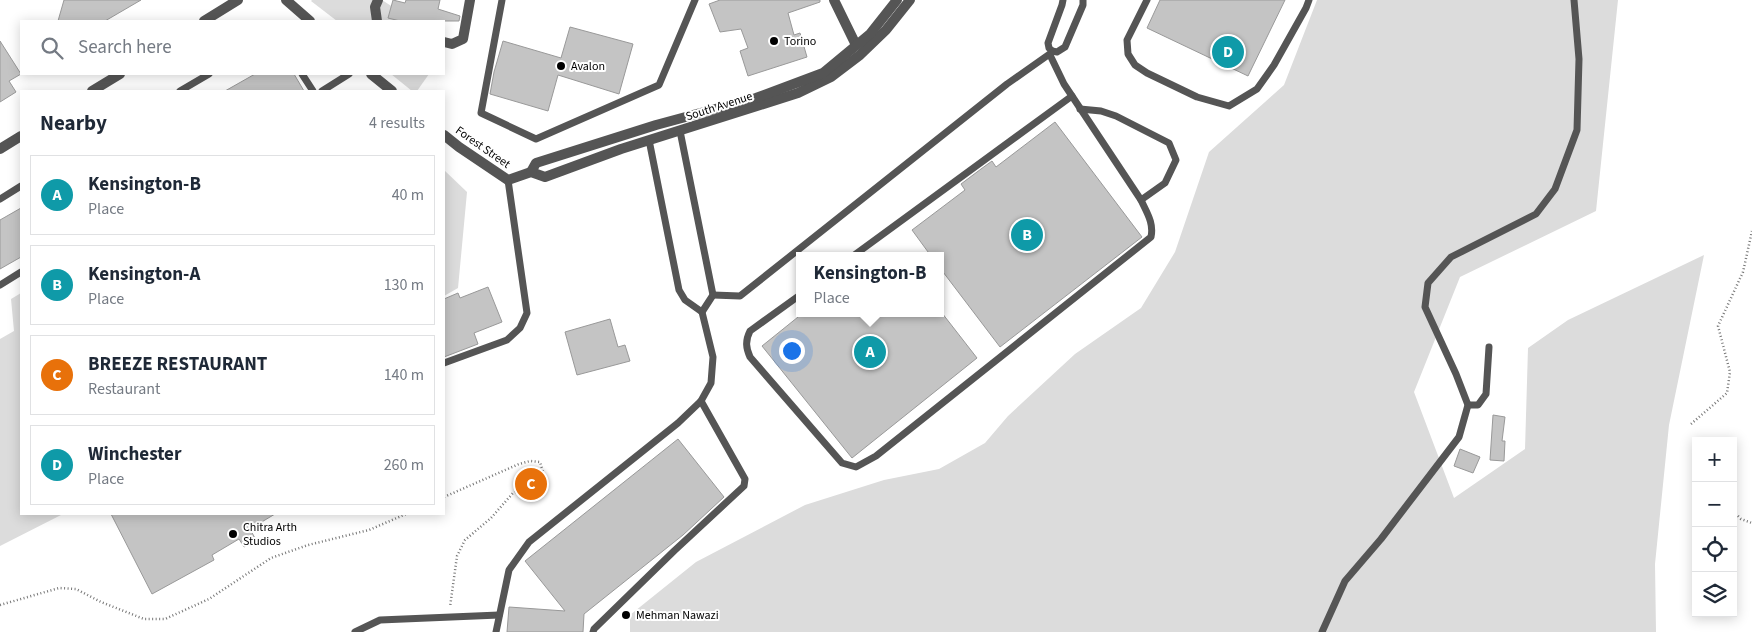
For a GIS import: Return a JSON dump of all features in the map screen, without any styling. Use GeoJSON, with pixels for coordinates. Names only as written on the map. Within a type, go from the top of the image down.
{"type":"FeatureCollection","features":[{"type":"Feature","properties":{"kind":"street"},"geometry":{"type":"LineString","coordinates":[[206,20],[238,0]]}},
{"type":"Feature","properties":{"kind":"street"},"geometry":{"type":"LineString","coordinates":[[286,0],[309,20]]}},
{"type":"Feature","properties":{"kind":"street"},"geometry":{"type":"LineString","coordinates":[[376,20],[375,7],[378,0]]}},
{"type":"Feature","properties":{"kind":"street"},"geometry":{"type":"LineString","coordinates":[[445,42],[452,44],[463,39],[470,0]]}},
{"type":"Feature","properties":{"kind":"street"},"geometry":{"type":"LineString","coordinates":[[834,0],[856,46]]}},
{"type":"Feature","properties":{"kind":"street"},"geometry":{"type":"LineString","coordinates":[[531,172],[536,163],[656,125],[756,98],[823,73],[870,34],[897,0]]}},
{"type":"Feature","properties":{"kind":"street","name":"South Avenue"},"geometry":{"type":"LineString","coordinates":[[508,180],[531,172],[545,177],[649,140],[798,93],[831,77],[867,49],[886,30],[910,0]]}},
{"type":"Feature","properties":{"kind":"street"},"geometry":{"type":"LineString","coordinates":[[94,90],[118,75]]}},
{"type":"Feature","properties":{"kind":"street"},"geometry":{"type":"LineString","coordinates":[[372,75],[391,90]]}},
{"type":"Feature","properties":{"kind":"street","name":"Forest Street"},"geometry":{"type":"LineString","coordinates":[[445,136],[458,147],[508,180]]}},
{"type":"Feature","properties":{"kind":"street"},"geometry":{"type":"LineString","coordinates":[[0,149],[20,137]]}},
{"type":"Feature","properties":{"kind":"lane"},"geometry":{"type":"LineString","coordinates":[[502,0],[481,113],[536,139],[659,85],[695,0]]}},
{"type":"Feature","properties":{"kind":"lane"},"geometry":{"type":"LineString","coordinates":[[796,297],[750,331],[746,347],[750,357],[842,463],[856,467],[883,450],[1151,238],[1151,220],[1141,200],[1064,84],[1049,48],[1048,43],[1062,5],[1062,0]]}},
{"type":"Feature","properties":{"kind":"lane"},"geometry":{"type":"LineString","coordinates":[[713,295],[740,296],[1007,84],[1051,53],[1065,47],[1083,5],[1083,0]]}},
{"type":"Feature","properties":{"kind":"lane"},"geometry":{"type":"LineString","coordinates":[[1148,0],[1127,40],[1128,54],[1134,65],[1197,97],[1229,106],[1257,89],[1274,65],[1309,0]]}},
{"type":"Feature","properties":{"kind":"lane"},"geometry":{"type":"LineString","coordinates":[[1322,632],[1345,580],[1381,540],[1458,437],[1468,405],[1425,307],[1428,283],[1452,257],[1536,214],[1555,189],[1577,130],[1579,59],[1574,0]]}},
{"type":"Feature","properties":{"kind":"lane"},"geometry":{"type":"LineString","coordinates":[[182,90],[207,75]]}},
{"type":"Feature","properties":{"kind":"lane"},"geometry":{"type":"LineString","coordinates":[[303,75],[313,90]]}},
{"type":"Feature","properties":{"kind":"lane"},"geometry":{"type":"LineString","coordinates":[[324,90],[347,75]]}},
{"type":"Feature","properties":{"kind":"lane"},"geometry":{"type":"LineString","coordinates":[[858,252],[1072,96]]}},
{"type":"Feature","properties":{"kind":"lane"},"geometry":{"type":"LineString","coordinates":[[1080,109],[1101,111],[1116,116],[1169,143],[1176,160],[1165,183],[1141,200]]}},
{"type":"Feature","properties":{"kind":"lane"},"geometry":{"type":"LineString","coordinates":[[680,131],[713,295],[702,312]]}},
{"type":"Feature","properties":{"kind":"lane"},"geometry":{"type":"LineString","coordinates":[[496,632],[509,570],[529,542],[678,423],[701,401],[711,383],[713,357],[702,312],[685,300],[679,290],[649,140]]}},
{"type":"Feature","properties":{"kind":"lane"},"geometry":{"type":"LineString","coordinates":[[445,363],[508,340],[520,328],[526,313],[508,180]]}},
{"type":"Feature","properties":{"kind":"lane"},"geometry":{"type":"LineString","coordinates":[[0,199],[20,187]]}},
{"type":"Feature","properties":{"kind":"lane"},"geometry":{"type":"LineString","coordinates":[[0,285],[20,273]]}},
{"type":"Feature","properties":{"kind":"lane"},"geometry":{"type":"LineString","coordinates":[[1468,405],[1478,405],[1486,394],[1488,347]]}},
{"type":"Feature","properties":{"kind":"lane"},"geometry":{"type":"LineString","coordinates":[[593,632],[674,551],[744,486],[745,479],[701,401]]}},
{"type":"Feature","properties":{"kind":"lane"},"geometry":{"type":"LineString","coordinates":[[355,632],[380,620],[499,615]]}},
{"type":"Feature","properties":{"kind":"path"},"geometry":{"type":"LineString","coordinates":[[1691,424],[1727,393],[1730,372],[1718,326],[1743,272],[1752,231]]}},
{"type":"Feature","properties":{"kind":"path"},"geometry":{"type":"LineString","coordinates":[[445,497],[519,464],[540,462],[543,472],[540,482],[514,493],[491,518],[465,540],[457,556],[448,618]]}},
{"type":"Feature","properties":{"kind":"path"},"geometry":{"type":"LineString","coordinates":[[1737,514],[1741,519],[1752,522]]}},
{"type":"Feature","properties":{"kind":"path"},"geometry":{"type":"LineString","coordinates":[[0,605],[59,588],[76,589],[101,602],[144,619],[164,619],[208,599],[271,558],[308,545],[369,530],[404,515]]}},
{"type":"Feature","properties":{"kind":"shaded area"},"geometry":{"type":"Polygon","coordinates":[[[382,0],[402,13],[422,20],[336,20],[311,1],[382,0]]]}},
{"type":"Feature","properties":{"kind":"shaded area"},"geometry":{"type":"Polygon","coordinates":[[[1317,0],[1618,0],[1596,211],[1460,277],[1414,392],[1454,498],[1525,449],[1528,348],[1568,320],[1704,255],[1669,425],[1655,564],[1656,632],[630,632],[630,615],[696,562],[805,505],[884,480],[939,469],[985,443],[1008,416],[1075,354],[1141,308],[1175,252],[1209,152],[1284,85],[1317,0]]]}},
{"type":"Feature","properties":{"kind":"shaded area"},"geometry":{"type":"Polygon","coordinates":[[[392,75],[428,75],[418,90],[411,90],[392,75]]]}},
{"type":"Feature","properties":{"kind":"shaded area"},"geometry":{"type":"Polygon","coordinates":[[[445,171],[467,192],[458,288],[445,295],[445,171]]]}},
{"type":"Feature","properties":{"kind":"shaded area"},"geometry":{"type":"Polygon","coordinates":[[[20,294],[20,515],[61,515],[0,546],[0,339],[14,331],[11,299],[20,294]]]}},
{"type":"Feature","properties":{"kind":"building"},"geometry":{"type":"Polygon","coordinates":[[[64,0],[141,0],[107,20],[58,20],[64,0]]]}},
{"type":"Feature","properties":{"kind":"building"},"geometry":{"type":"Polygon","coordinates":[[[393,0],[405,3],[406,0],[440,0],[438,9],[460,16],[459,21],[396,20],[388,18],[393,0]]]}},
{"type":"Feature","properties":{"kind":"building","name":"Torino"},"geometry":{"type":"Polygon","coordinates":[[[720,0],[820,0],[820,2],[788,13],[794,35],[800,33],[807,57],[748,76],[740,51],[748,48],[741,29],[720,32],[709,4],[720,0]]]}},
{"type":"Feature","properties":{"kind":"building"},"geometry":{"type":"Polygon","coordinates":[[[1160,0],[1285,0],[1248,76],[1147,28],[1160,0]]]}},
{"type":"Feature","properties":{"kind":"building","name":"Avalon"},"geometry":{"type":"Polygon","coordinates":[[[570,27],[633,44],[619,94],[558,75],[548,111],[490,94],[503,41],[561,58],[570,27]]]}},
{"type":"Feature","properties":{"kind":"building"},"geometry":{"type":"Polygon","coordinates":[[[0,41],[20,75],[9,81],[16,92],[0,102],[0,41]]]}},
{"type":"Feature","properties":{"kind":"building"},"geometry":{"type":"Polygon","coordinates":[[[253,75],[295,75],[303,90],[227,90],[253,75]]]}},
{"type":"Feature","properties":{"kind":"building"},"geometry":{"type":"Polygon","coordinates":[[[1055,122],[1142,237],[1000,347],[944,273],[944,252],[928,252],[912,230],[965,190],[961,184],[992,161],[996,167],[1055,122]]]}},
{"type":"Feature","properties":{"kind":"building"},"geometry":{"type":"Polygon","coordinates":[[[20,209],[20,258],[0,269],[0,220],[20,209]]]}},
{"type":"Feature","properties":{"kind":"building"},"geometry":{"type":"Polygon","coordinates":[[[488,287],[502,322],[474,333],[478,344],[445,357],[445,299],[458,293],[460,298],[488,287]]]}},
{"type":"Feature","properties":{"kind":"building"},"geometry":{"type":"Polygon","coordinates":[[[944,316],[977,358],[852,458],[762,346],[798,317],[944,316]]]}},
{"type":"Feature","properties":{"kind":"building"},"geometry":{"type":"Polygon","coordinates":[[[610,319],[618,347],[625,345],[630,361],[577,375],[565,332],[610,319]]]}},
{"type":"Feature","properties":{"kind":"building"},"geometry":{"type":"Polygon","coordinates":[[[1493,415],[1505,417],[1502,441],[1505,441],[1504,461],[1490,460],[1493,415]]]}},
{"type":"Feature","properties":{"kind":"building"},"geometry":{"type":"Polygon","coordinates":[[[678,439],[724,497],[683,535],[584,614],[583,632],[507,632],[509,607],[565,611],[525,561],[678,439]]]}},
{"type":"Feature","properties":{"kind":"building"},"geometry":{"type":"Polygon","coordinates":[[[1460,449],[1480,457],[1473,473],[1454,466],[1460,449]]]}},
{"type":"Feature","properties":{"kind":"building"},"geometry":{"type":"Polygon","coordinates":[[[112,515],[273,515],[250,529],[256,540],[244,547],[239,539],[212,555],[214,560],[152,594],[112,515]]]}},
{"type":"Feature","properties":{"kind":"place","name":"Torino"},"geometry":{"type":"Point","coordinates":[774,41]}},
{"type":"Feature","properties":{"kind":"place","name":"Winchester"},"geometry":{"type":"Point","coordinates":[1228,52]}},
{"type":"Feature","properties":{"kind":"place","name":"Avalon"},"geometry":{"type":"Point","coordinates":[561,66]}},
{"type":"Feature","properties":{"kind":"place","name":"Kensington-A"},"geometry":{"type":"Point","coordinates":[1027,235]}},
{"type":"Feature","properties":{"kind":"place","name":"Kensington-B"},"geometry":{"type":"Point","coordinates":[870,352]}},
{"type":"Feature","properties":{"kind":"place","name":"BREEZE RESTAURANT"},"geometry":{"type":"Point","coordinates":[531,484]}},
{"type":"Feature","properties":{"kind":"place","name":"Chitra Arth Studios"},"geometry":{"type":"Point","coordinates":[233,534]}},
{"type":"Feature","properties":{"kind":"place","name":"Mehman Nawazi"},"geometry":{"type":"Point","coordinates":[626,615]}}]}
